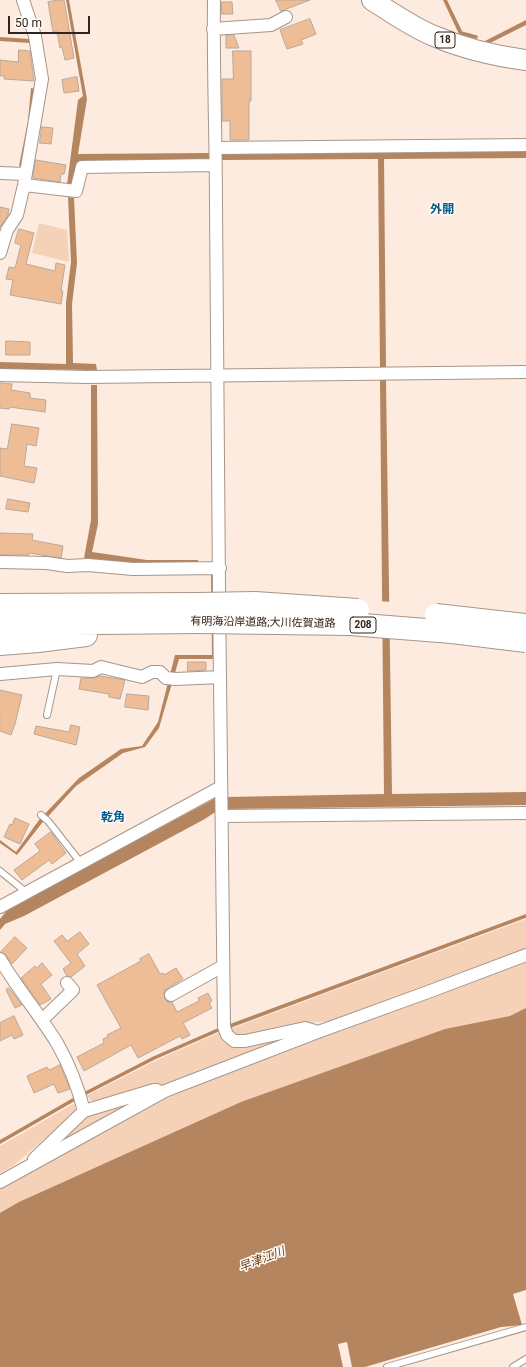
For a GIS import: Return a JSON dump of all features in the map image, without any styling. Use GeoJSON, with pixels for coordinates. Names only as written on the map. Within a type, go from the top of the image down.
{"type":"FeatureCollection","features":[{"type":"Feature","properties":{"kind":"highway"},"geometry":{"type":"LineString","coordinates":[[0,593],[172,613]]}},
{"type":"Feature","properties":{"kind":"highway","name":"有明海沿岸道路;大川佐賀道路"},"geometry":{"type":"LineString","coordinates":[[199,613],[255,603],[453,616],[526,625]]}},
{"type":"Feature","properties":{"kind":"highway","name":"有明海沿岸道路;大川佐賀道路"},"geometry":{"type":"LineString","coordinates":[[0,605],[199,613],[452,632],[526,641]]}},
{"type":"Feature","properties":{"kind":"highway"},"geometry":{"type":"LineString","coordinates":[[0,644],[38,641],[172,613]]}},
{"type":"Feature","properties":{"kind":"highway","name":"有明海沿岸道路;大川佐賀道路"},"geometry":{"type":"LineString","coordinates":[[0,624],[172,613]]}},
{"type":"Feature","properties":{"kind":"main road","name":"18"},"geometry":{"type":"LineString","coordinates":[[372,0],[406,22],[434,36],[484,53],[526,60]]}},
{"type":"Feature","properties":{"kind":"street"},"geometry":{"type":"LineString","coordinates":[[0,253],[7,230],[17,215],[36,122],[42,79],[35,36],[23,0]]}},
{"type":"Feature","properties":{"kind":"street"},"geometry":{"type":"LineString","coordinates":[[214,0],[224,1027],[227,1035],[234,1041],[245,1041],[305,1028],[318,1032]]}},
{"type":"Feature","properties":{"kind":"street"},"geometry":{"type":"LineString","coordinates":[[214,29],[271,25],[286,18]]}},
{"type":"Feature","properties":{"kind":"street"},"geometry":{"type":"LineString","coordinates":[[216,148],[526,146]]}},
{"type":"Feature","properties":{"kind":"street"},"geometry":{"type":"LineString","coordinates":[[0,173],[76,192],[82,167],[216,165]]}},
{"type":"Feature","properties":{"kind":"street"},"geometry":{"type":"LineString","coordinates":[[0,374],[87,377],[526,372]]}},
{"type":"Feature","properties":{"kind":"street"},"geometry":{"type":"LineString","coordinates":[[0,562],[47,563],[67,566],[88,565],[133,569],[220,568]]}},
{"type":"Feature","properties":{"kind":"street"},"geometry":{"type":"LineString","coordinates":[[0,674],[57,669],[93,671],[101,668],[142,677],[152,672],[160,672],[171,678],[220,677]]}},
{"type":"Feature","properties":{"kind":"street"},"geometry":{"type":"LineString","coordinates":[[0,907],[81,863],[221,791]]}},
{"type":"Feature","properties":{"kind":"street"},"geometry":{"type":"LineString","coordinates":[[222,815],[526,813]]}},
{"type":"Feature","properties":{"kind":"street"},"geometry":{"type":"LineString","coordinates":[[0,1182],[165,1091],[318,1032],[526,955]]}},
{"type":"Feature","properties":{"kind":"street"},"geometry":{"type":"LineString","coordinates":[[0,959],[4,976],[42,1020],[58,1044],[77,1084],[84,1111]]}},
{"type":"Feature","properties":{"kind":"street"},"geometry":{"type":"LineString","coordinates":[[171,995],[223,966]]}},
{"type":"Feature","properties":{"kind":"street"},"geometry":{"type":"LineString","coordinates":[[42,1020],[73,990],[67,982]]}},
{"type":"Feature","properties":{"kind":"street"},"geometry":{"type":"LineString","coordinates":[[22,1170],[84,1111],[154,1090],[165,1091]]}},
{"type":"Feature","properties":{"kind":"lane"},"geometry":{"type":"LineString","coordinates":[[48,715],[57,669]]}},
{"type":"Feature","properties":{"kind":"lane"},"geometry":{"type":"LineString","coordinates":[[40,814],[48,821],[81,863]]}},
{"type":"Feature","properties":{"kind":"lane"},"geometry":{"type":"LineString","coordinates":[[0,871],[26,892]]}},
{"type":"Feature","properties":{"kind":"lane"},"geometry":{"type":"LineString","coordinates":[[387,1367],[526,1327]]}},
{"type":"Feature","properties":{"kind":"lane"},"geometry":{"type":"LineString","coordinates":[[513,1367],[526,1359]]}},
{"type":"Feature","properties":{"kind":"shaded area"},"geometry":{"type":"Polygon","coordinates":[[[39,223],[67,230],[69,262],[32,253],[39,223]]]}},
{"type":"Feature","properties":{"kind":"shaded area"},"geometry":{"type":"Polygon","coordinates":[[[526,919],[526,949],[339,1020],[310,1023],[247,1037],[235,1036],[230,1029],[526,919]]]}},
{"type":"Feature","properties":{"kind":"shaded area"},"geometry":{"type":"Polygon","coordinates":[[[526,961],[526,1020],[0,1221],[0,1188],[177,1093],[526,961]]]}},
{"type":"Feature","properties":{"kind":"shaded area"},"geometry":{"type":"Polygon","coordinates":[[[220,1032],[228,1043],[295,1034],[166,1085],[94,1102],[86,1096],[155,1061],[220,1032]]]}},
{"type":"Feature","properties":{"kind":"shaded area"},"geometry":{"type":"Polygon","coordinates":[[[144,1097],[43,1153],[86,1117],[144,1097]]]}},
{"type":"Feature","properties":{"kind":"shaded area"},"geometry":{"type":"Polygon","coordinates":[[[75,1103],[75,1113],[14,1165],[0,1173],[0,1146],[75,1103]]]}},
{"type":"Feature","properties":{"kind":"water"},"geometry":{"type":"Polygon","coordinates":[[[66,0],[69,0],[87,99],[78,154],[210,153],[210,160],[77,162],[72,185],[67,185],[78,100],[83,96],[66,0]]]}},
{"type":"Feature","properties":{"kind":"water"},"geometry":{"type":"Polygon","coordinates":[[[443,0],[447,0],[462,31],[459,34],[443,0]]]}},
{"type":"Feature","properties":{"kind":"water"},"geometry":{"type":"Polygon","coordinates":[[[526,20],[526,25],[490,43],[485,41],[526,20]]]}},
{"type":"Feature","properties":{"kind":"water"},"geometry":{"type":"Polygon","coordinates":[[[0,37],[29,39],[30,43],[0,41],[0,37]]]}},
{"type":"Feature","properties":{"kind":"water"},"geometry":{"type":"Polygon","coordinates":[[[31,88],[35,89],[22,166],[19,166],[28,121],[31,88]]]}},
{"type":"Feature","properties":{"kind":"water"},"geometry":{"type":"Polygon","coordinates":[[[526,150],[526,158],[384,159],[386,367],[380,368],[378,159],[222,160],[222,153],[526,150]]]}},
{"type":"Feature","properties":{"kind":"water"},"geometry":{"type":"Polygon","coordinates":[[[68,197],[74,198],[77,263],[72,304],[73,363],[96,364],[97,370],[0,369],[0,362],[66,364],[66,302],[71,262],[68,197]]]}},
{"type":"Feature","properties":{"kind":"water"},"geometry":{"type":"Polygon","coordinates":[[[380,380],[386,380],[392,794],[526,792],[526,805],[226,809],[217,811],[203,820],[24,916],[5,924],[0,930],[0,919],[8,909],[214,799],[226,797],[384,794],[380,380]]]}},
{"type":"Feature","properties":{"kind":"water"},"geometry":{"type":"Polygon","coordinates":[[[91,385],[97,385],[98,524],[92,552],[147,560],[198,560],[198,565],[147,565],[84,558],[91,520],[91,385]]]}},
{"type":"Feature","properties":{"kind":"water"},"geometry":{"type":"Polygon","coordinates":[[[211,574],[215,574],[216,659],[179,659],[159,728],[145,747],[123,753],[76,786],[42,823],[17,855],[0,843],[0,840],[16,852],[39,820],[79,778],[121,749],[142,746],[158,722],[175,655],[212,655],[211,574]]]}},
{"type":"Feature","properties":{"kind":"water","name":"早津江川"},"geometry":{"type":"Polygon","coordinates":[[[526,1008],[526,1290],[513,1294],[522,1325],[501,1327],[365,1367],[352,1367],[347,1342],[338,1344],[343,1367],[0,1367],[0,1213],[19,1202],[241,1102],[445,1029],[510,1016],[526,1008]]]}},
{"type":"Feature","properties":{"kind":"pier"},"geometry":{"type":"Polygon","coordinates":[[[380,601],[391,602],[392,635],[380,634],[380,601]]]}},
{"type":"Feature","properties":{"kind":"building"},"geometry":{"type":"Polygon","coordinates":[[[64,0],[74,58],[65,60],[62,47],[60,48],[57,31],[53,32],[48,2],[64,0]]]}},
{"type":"Feature","properties":{"kind":"building"},"geometry":{"type":"Polygon","coordinates":[[[276,0],[310,0],[281,11],[276,0]]]}},
{"type":"Feature","properties":{"kind":"building"},"geometry":{"type":"Polygon","coordinates":[[[222,2],[232,2],[233,14],[222,14],[222,2]]]}},
{"type":"Feature","properties":{"kind":"building"},"geometry":{"type":"Polygon","coordinates":[[[310,19],[316,34],[301,40],[303,44],[287,49],[280,30],[310,19]]]}},
{"type":"Feature","properties":{"kind":"building"},"geometry":{"type":"Polygon","coordinates":[[[234,35],[239,48],[226,48],[226,36],[234,35]]]}},
{"type":"Feature","properties":{"kind":"building"},"geometry":{"type":"Polygon","coordinates":[[[19,50],[30,51],[34,81],[4,79],[5,76],[0,76],[0,60],[18,62],[19,50]]]}},
{"type":"Feature","properties":{"kind":"building"},"geometry":{"type":"Polygon","coordinates":[[[233,51],[251,51],[249,140],[230,140],[230,121],[222,121],[222,79],[233,79],[233,51]]]}},
{"type":"Feature","properties":{"kind":"building"},"geometry":{"type":"Polygon","coordinates":[[[77,77],[79,91],[64,93],[62,80],[77,77]]]}},
{"type":"Feature","properties":{"kind":"building"},"geometry":{"type":"Polygon","coordinates":[[[42,127],[53,128],[51,144],[40,143],[42,127]]]}},
{"type":"Feature","properties":{"kind":"building"},"geometry":{"type":"Polygon","coordinates":[[[36,160],[66,165],[64,174],[61,174],[60,182],[33,178],[36,160]]]}},
{"type":"Feature","properties":{"kind":"building"},"geometry":{"type":"Polygon","coordinates":[[[0,207],[9,209],[8,215],[0,227],[0,207]]]}},
{"type":"Feature","properties":{"kind":"building"},"geometry":{"type":"Polygon","coordinates":[[[19,229],[34,233],[26,264],[55,271],[56,263],[65,265],[61,291],[63,291],[61,304],[10,295],[13,280],[6,279],[9,267],[15,268],[21,245],[15,243],[19,229]]]}},
{"type":"Feature","properties":{"kind":"building"},"geometry":{"type":"Polygon","coordinates":[[[6,341],[30,342],[30,355],[6,355],[6,341]]]}},
{"type":"Feature","properties":{"kind":"building"},"geometry":{"type":"Polygon","coordinates":[[[0,383],[12,384],[11,390],[30,393],[30,398],[46,400],[45,412],[10,407],[9,409],[0,408],[0,383]]]}},
{"type":"Feature","properties":{"kind":"building"},"geometry":{"type":"Polygon","coordinates":[[[12,424],[39,428],[36,446],[27,444],[24,466],[37,468],[34,483],[0,476],[0,448],[7,449],[12,424]]]}},
{"type":"Feature","properties":{"kind":"building"},"geometry":{"type":"Polygon","coordinates":[[[8,499],[30,503],[28,512],[6,509],[8,499]]]}},
{"type":"Feature","properties":{"kind":"building"},"geometry":{"type":"Polygon","coordinates":[[[0,533],[33,534],[32,540],[63,546],[61,558],[29,553],[29,555],[0,555],[0,533]]]}},
{"type":"Feature","properties":{"kind":"building"},"geometry":{"type":"Polygon","coordinates":[[[188,662],[206,662],[206,670],[188,671],[188,662]]]}},
{"type":"Feature","properties":{"kind":"building"},"geometry":{"type":"Polygon","coordinates":[[[100,676],[125,680],[120,699],[109,697],[109,694],[79,689],[81,678],[93,678],[100,676]]]}},
{"type":"Feature","properties":{"kind":"building"},"geometry":{"type":"Polygon","coordinates":[[[0,690],[22,695],[11,735],[0,731],[0,690]]]}},
{"type":"Feature","properties":{"kind":"building"},"geometry":{"type":"Polygon","coordinates":[[[127,694],[149,696],[148,710],[125,707],[127,694]]]}},
{"type":"Feature","properties":{"kind":"building"},"geometry":{"type":"Polygon","coordinates":[[[71,725],[80,727],[76,745],[34,734],[36,726],[69,732],[71,725]]]}},
{"type":"Feature","properties":{"kind":"building"},"geometry":{"type":"Polygon","coordinates":[[[15,818],[29,824],[20,844],[4,837],[10,824],[12,825],[15,818]]]}},
{"type":"Feature","properties":{"kind":"building"},"geometry":{"type":"Polygon","coordinates":[[[51,832],[66,853],[52,864],[49,860],[22,880],[14,870],[40,851],[35,844],[51,832]]]}},
{"type":"Feature","properties":{"kind":"building"},"geometry":{"type":"Polygon","coordinates":[[[80,932],[89,944],[77,954],[85,966],[71,977],[67,976],[63,969],[71,963],[54,941],[62,935],[67,941],[80,932]]]}},
{"type":"Feature","properties":{"kind":"building"},"geometry":{"type":"Polygon","coordinates":[[[15,937],[27,948],[12,964],[6,955],[1,952],[15,937]]]}},
{"type":"Feature","properties":{"kind":"building"},"geometry":{"type":"Polygon","coordinates":[[[149,954],[160,974],[163,973],[164,975],[176,968],[183,979],[165,990],[164,994],[165,999],[168,1002],[172,1002],[177,1012],[199,1001],[198,998],[208,993],[212,1001],[209,1003],[212,1008],[183,1023],[190,1035],[182,1039],[180,1036],[138,1058],[131,1045],[84,1071],[77,1057],[104,1043],[103,1039],[108,1037],[107,1035],[121,1028],[97,985],[141,961],[140,959],[149,954]]]}},
{"type":"Feature","properties":{"kind":"building"},"geometry":{"type":"Polygon","coordinates":[[[42,963],[52,975],[41,984],[51,999],[40,1005],[21,978],[35,966],[37,968],[42,963]]]}},
{"type":"Feature","properties":{"kind":"building"},"geometry":{"type":"Polygon","coordinates":[[[9,988],[22,1005],[15,1008],[6,990],[9,988]]]}},
{"type":"Feature","properties":{"kind":"building"},"geometry":{"type":"Polygon","coordinates":[[[14,1016],[23,1035],[14,1039],[12,1035],[0,1041],[0,1023],[14,1016]]]}},
{"type":"Feature","properties":{"kind":"building"},"geometry":{"type":"Polygon","coordinates":[[[60,1065],[70,1089],[58,1093],[54,1084],[34,1093],[27,1076],[47,1067],[49,1070],[60,1065]]]}},
{"type":"Feature","properties":{"kind":"waterway"},"geometry":{"type":"LineString","coordinates":[[461,33],[476,37]]}},
{"type":"Feature","properties":{"kind":"waterway"},"geometry":{"type":"LineString","coordinates":[[230,1026],[526,916]]}},
{"type":"Feature","properties":{"kind":"waterway"},"geometry":{"type":"LineString","coordinates":[[86,1093],[154,1058],[218,1030]]}},
{"type":"Feature","properties":{"kind":"waterway"},"geometry":{"type":"LineString","coordinates":[[0,1142],[73,1100]]}},
{"type":"Feature","properties":{"kind":"district","name":"外開"},"geometry":{"type":"Point","coordinates":[442,210]}},
{"type":"Feature","properties":{"kind":"district","name":"乾角"},"geometry":{"type":"Point","coordinates":[113,818]}}]}
